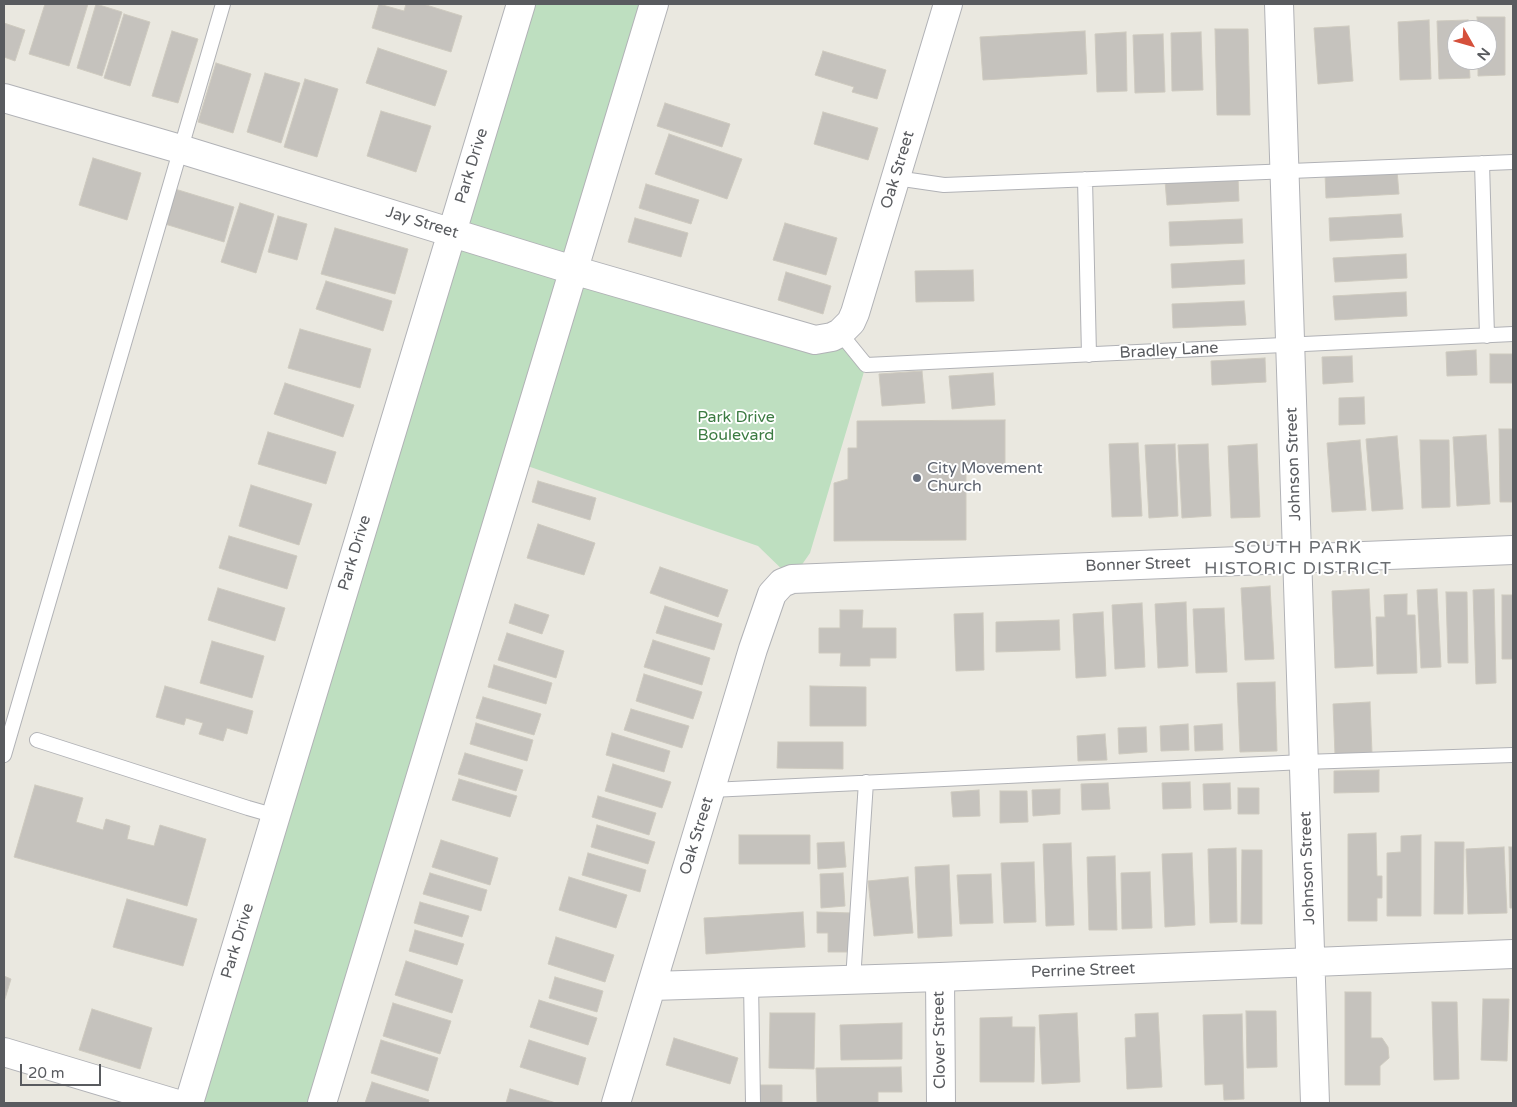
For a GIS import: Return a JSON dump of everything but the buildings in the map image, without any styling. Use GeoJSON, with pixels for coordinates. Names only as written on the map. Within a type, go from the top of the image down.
{"type":"FeatureCollection","features":[{"type":"Feature","properties":{"kind":"street","name":"Park Drive"},"geometry":{"type":"LineString","coordinates":[[189,1103],[521,4]]}},
{"type":"Feature","properties":{"kind":"street"},"geometry":{"type":"LineString","coordinates":[[322,1103],[654,4]]}},
{"type":"Feature","properties":{"kind":"street","name":"Oak Street"},"geometry":{"type":"LineString","coordinates":[[840,333],[851,322],[855,313],[948,4]]}},
{"type":"Feature","properties":{"kind":"street","name":"Johnson Street"},"geometry":{"type":"LineString","coordinates":[[1280,4],[1315,1103]]}},
{"type":"Feature","properties":{"kind":"street","name":"Jay Street"},"geometry":{"type":"LineString","coordinates":[[4,98],[180,149],[573,270],[815,340],[832,337],[840,333]]}},
{"type":"Feature","properties":{"kind":"street","name":"Bonner Street"},"geometry":{"type":"LineString","coordinates":[[792,579],[1513,550]]}},
{"type":"Feature","properties":{"kind":"street","name":"Oak Street"},"geometry":{"type":"LineString","coordinates":[[616,1103],[753,649],[772,594],[782,583],[792,579]]}},
{"type":"Feature","properties":{"kind":"street","name":"Perrine Street"},"geometry":{"type":"LineString","coordinates":[[652,986],[940,977],[1513,954]]}},
{"type":"Feature","properties":{"kind":"street","name":"Clover Street"},"geometry":{"type":"LineString","coordinates":[[940,977],[941,1103]]}},
{"type":"Feature","properties":{"kind":"street"},"geometry":{"type":"LineString","coordinates":[[4,1052],[174,1103]]}},
{"type":"Feature","properties":{"kind":"lane"},"geometry":{"type":"LineString","coordinates":[[4,755],[223,4]]}},
{"type":"Feature","properties":{"kind":"lane"},"geometry":{"type":"LineString","coordinates":[[896,178],[944,185],[1513,162]]}},
{"type":"Feature","properties":{"kind":"lane"},"geometry":{"type":"LineString","coordinates":[[1482,163],[1486,336]]}},
{"type":"Feature","properties":{"kind":"lane"},"geometry":{"type":"LineString","coordinates":[[1085,179],[1089,355]]}},
{"type":"Feature","properties":{"kind":"lane","name":"Bradley Lane"},"geometry":{"type":"LineString","coordinates":[[840,333],[866,366],[1513,334]]}},
{"type":"Feature","properties":{"kind":"lane"},"geometry":{"type":"LineString","coordinates":[[38,740],[276,816]]}},
{"type":"Feature","properties":{"kind":"lane"},"geometry":{"type":"LineString","coordinates":[[711,790],[1304,762],[1513,755]]}},
{"type":"Feature","properties":{"kind":"lane"},"geometry":{"type":"LineString","coordinates":[[852,980],[866,782]]}},
{"type":"Feature","properties":{"kind":"lane"},"geometry":{"type":"LineString","coordinates":[[752,983],[753,1103]]}},
{"type":"Feature","properties":{"kind":"green space","name":"Park Drive Boulevard"},"geometry":{"type":"Polygon","coordinates":[[[521,4],[654,4],[573,270],[832,337],[866,365],[810,553],[792,579],[758,546],[516,462],[322,1103],[189,1103],[521,4]]]}},
{"type":"Feature","properties":{"kind":"place","name":"City Movement Church"},"geometry":{"type":"Point","coordinates":[917,478]}},
{"type":"Feature","properties":{"kind":"district","name":"SOUTH PARK HISTORIC DISTRICT"},"geometry":{"type":"Point","coordinates":[1298,558]}}]}
